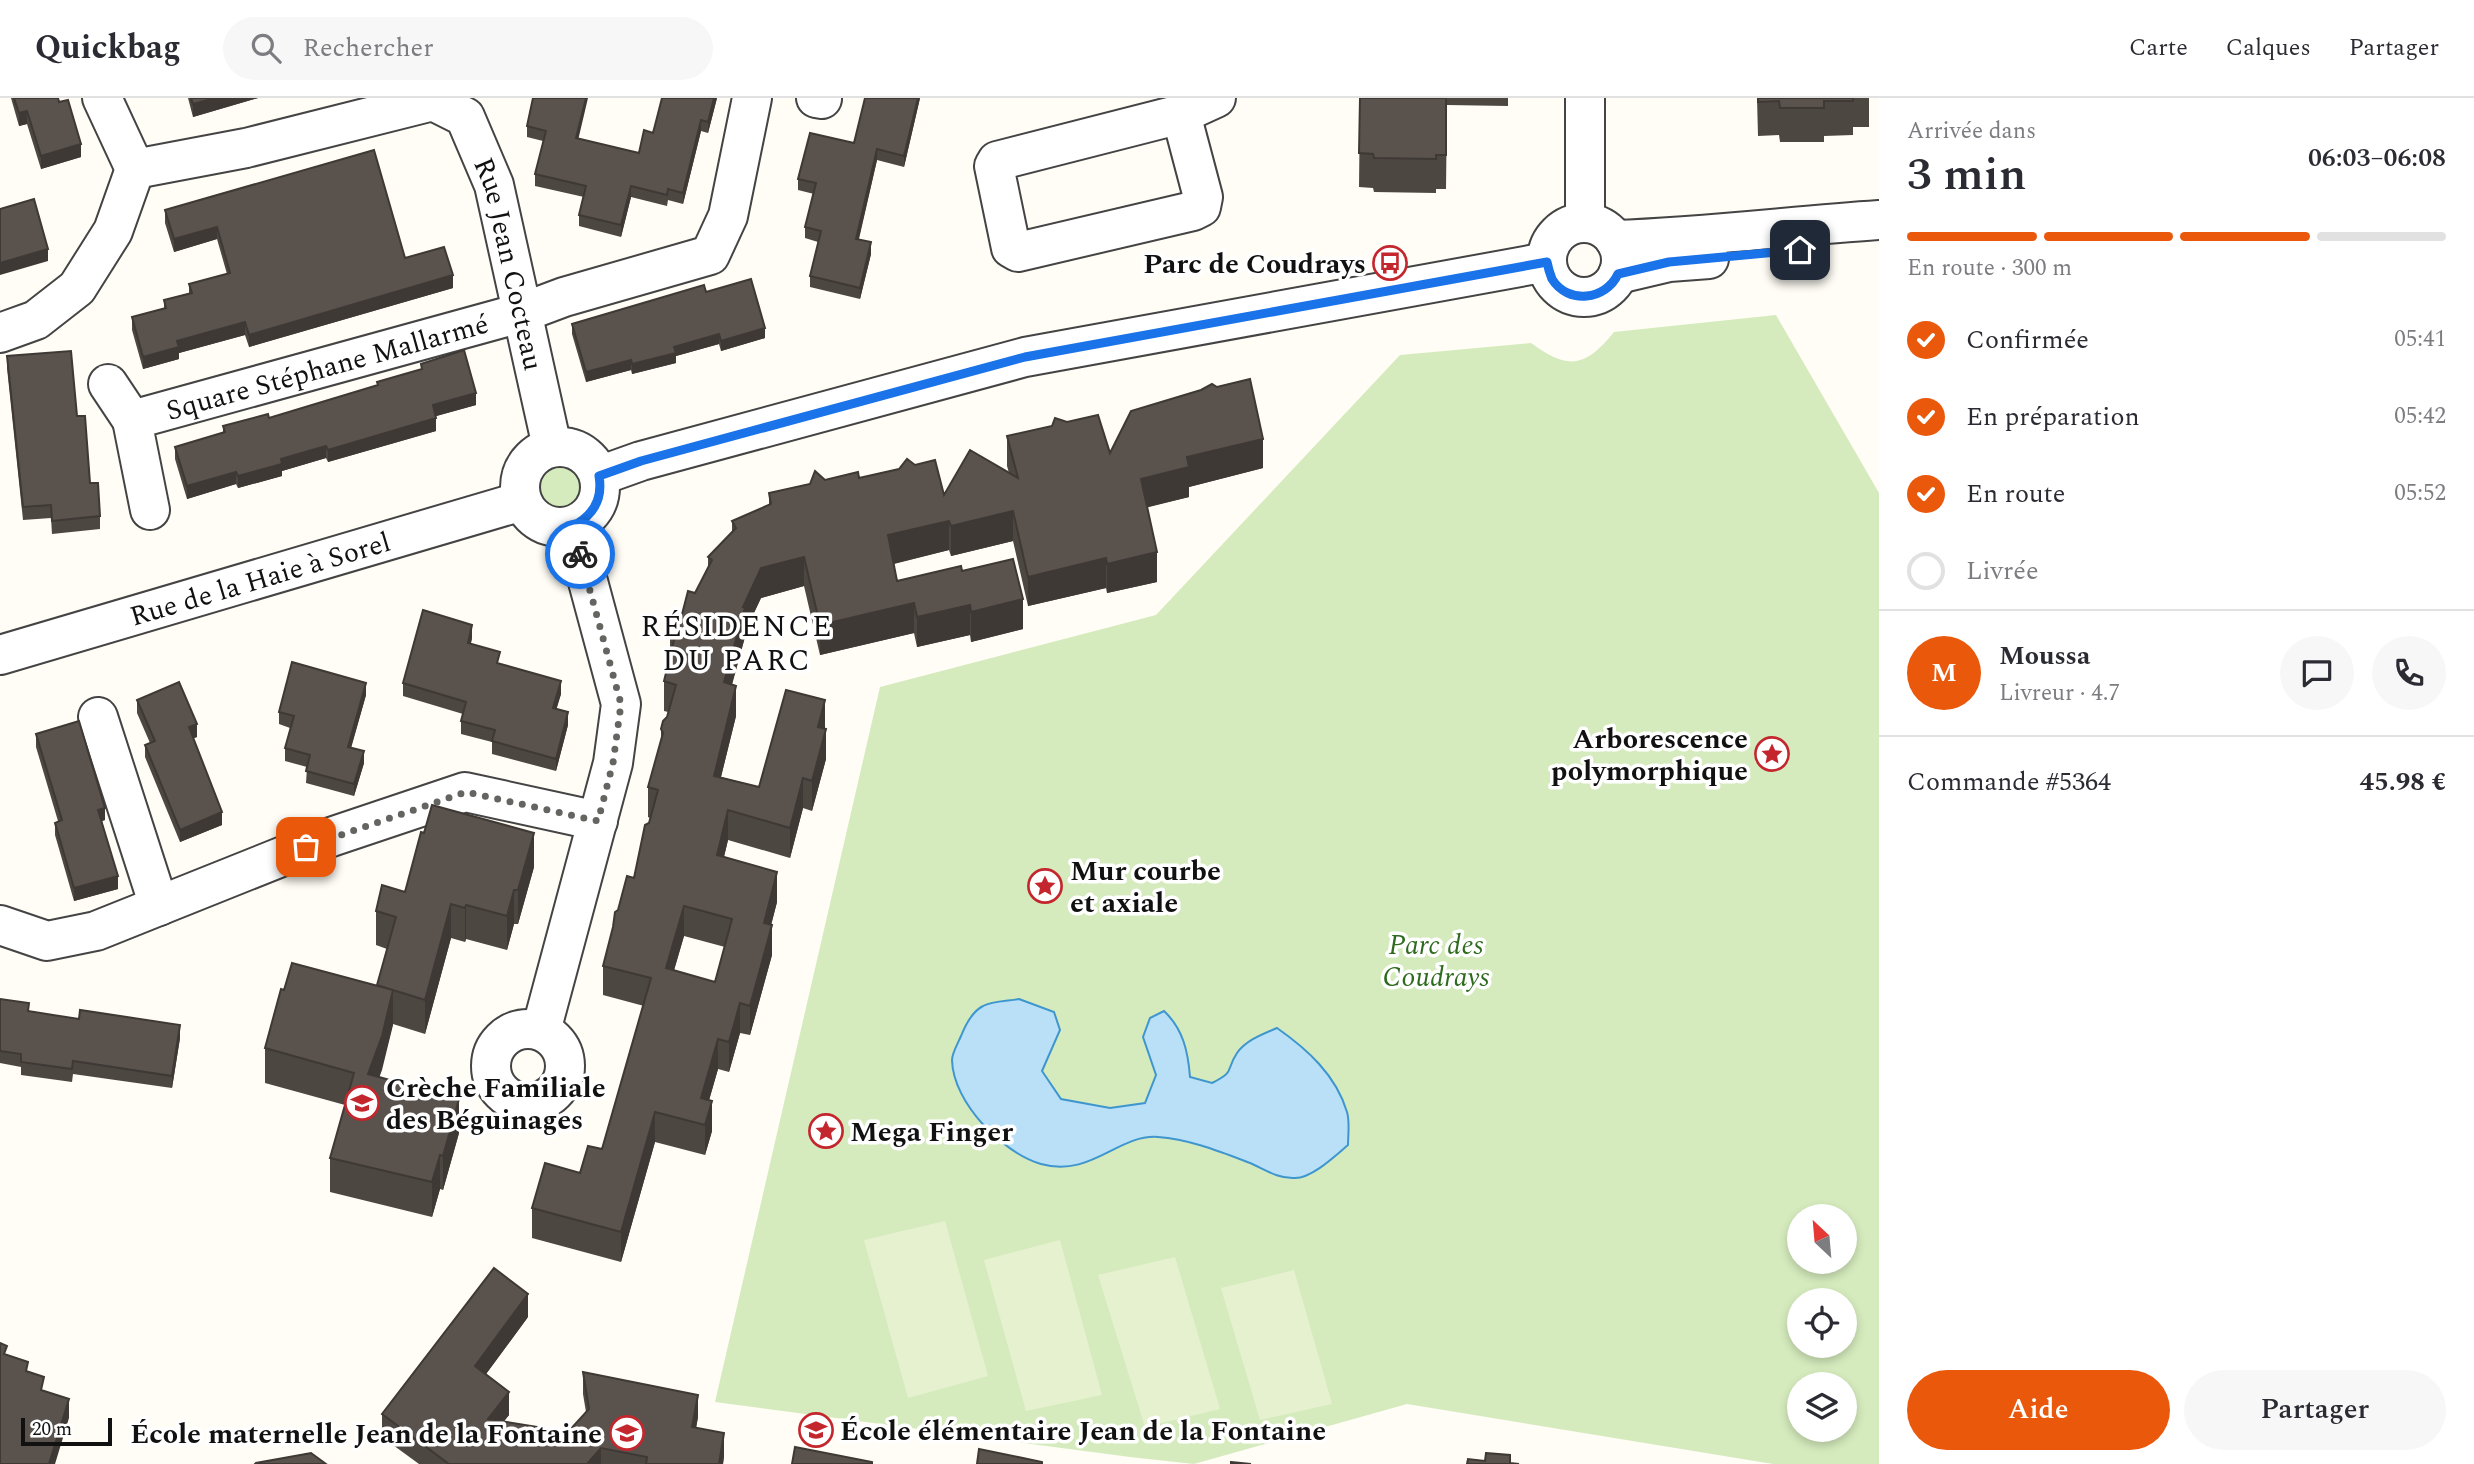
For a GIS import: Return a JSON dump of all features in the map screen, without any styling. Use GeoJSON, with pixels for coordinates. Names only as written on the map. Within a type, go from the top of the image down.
{"type":"FeatureCollection","features":[{"type":"Feature","properties":{"kind":"street"},"geometry":{"type":"LineString","coordinates":[[0,333],[36,320],[77,288],[113,231],[135,169],[102,98]]}},
{"type":"Feature","properties":{"kind":"street","name":"Square Stéphane Mallarmé"},"geometry":{"type":"LineString","coordinates":[[132,420],[524,312],[564,297],[710,255],[728,216],[752,98]]}},
{"type":"Feature","properties":{"kind":"street"},"geometry":{"type":"LineString","coordinates":[[1181,114],[1203,197],[1201,208],[1018,252],[1011,248],[994,166],[997,161],[1181,114],[1216,98]]}},
{"type":"Feature","properties":{"kind":"street"},"geometry":{"type":"LineString","coordinates":[[1585,98],[1606,246],[1614,283],[1600,294],[1582,297],[1565,292],[1552,279],[1547,262],[1550,244],[1561,230],[1578,223],[1606,246],[1669,262],[1879,244]]}},
{"type":"Feature","properties":{"kind":"street","name":"Rue Jean Cocteau"},"geometry":{"type":"LineString","coordinates":[[135,169],[246,148],[433,99],[466,117],[494,185],[552,447]]}},
{"type":"Feature","properties":{"kind":"street"},"geometry":{"type":"LineString","coordinates":[[1606,246],[1773,227],[1879,220]]}},
{"type":"Feature","properties":{"kind":"street"},"geometry":{"type":"LineString","coordinates":[[599,476],[641,461],[1025,357],[1547,262]]}},
{"type":"Feature","properties":{"kind":"street","name":"Square Stéphane Mallarmé"},"geometry":{"type":"LineString","coordinates":[[108,384],[132,420],[150,510]]}},
{"type":"Feature","properties":{"kind":"street"},"geometry":{"type":"LineString","coordinates":[[564,446],[586,456],[599,476],[601,488],[593,511],[573,526],[560,528],[536,520],[527,512],[519,489],[525,467],[541,451],[552,447],[564,446]]}},
{"type":"Feature","properties":{"kind":"street","name":"Rue de la Haie à Sorel"},"geometry":{"type":"LineString","coordinates":[[0,655],[522,500]]}},
{"type":"Feature","properties":{"kind":"street"},"geometry":{"type":"LineString","coordinates":[[541,1031],[613,763],[621,704],[573,526]]}},
{"type":"Feature","properties":{"kind":"street"},"geometry":{"type":"LineString","coordinates":[[98,717],[159,906]]}},
{"type":"Feature","properties":{"kind":"street"},"geometry":{"type":"LineString","coordinates":[[0,925],[47,941],[96,930],[331,837],[466,792],[598,821]]}},
{"type":"Feature","properties":{"kind":"street"},"geometry":{"type":"LineString","coordinates":[[0,894],[0,905]]}},
{"type":"Feature","properties":{"kind":"green space","name":"Parc des Coudrays"},"geometry":{"type":"Polygon","coordinates":[[[1776,315],[1879,493],[1879,1464],[1773,1464],[1407,1404],[1194,1464],[715,1402],[880,687],[1156,615],[1400,355],[1531,343],[1556,358],[1576,361],[1594,353],[1614,332],[1776,315]]]}},
{"type":"Feature","properties":{"kind":"green space"},"geometry":{"type":"Polygon","coordinates":[[[560,464],[576,471],[583,487],[576,503],[560,510],[544,503],[537,487],[544,471],[560,464]]]}},
{"type":"Feature","properties":{"kind":"green space"},"geometry":{"type":"Polygon","coordinates":[[[945,1221],[988,1376],[908,1398],[864,1240],[945,1221]]]}},
{"type":"Feature","properties":{"kind":"green space"},"geometry":{"type":"Polygon","coordinates":[[[1060,1240],[1102,1395],[1026,1411],[984,1260],[1060,1240]]]}},
{"type":"Feature","properties":{"kind":"green space"},"geometry":{"type":"Polygon","coordinates":[[[1175,1257],[1220,1409],[1145,1427],[1098,1275],[1175,1257]]]}},
{"type":"Feature","properties":{"kind":"green space"},"geometry":{"type":"Polygon","coordinates":[[[1294,1270],[1332,1404],[1260,1420],[1221,1288],[1294,1270]]]}},
{"type":"Feature","properties":{"kind":"water"},"geometry":{"type":"Polygon","coordinates":[[[1019,999],[1054,1012],[1060,1030],[1042,1071],[1061,1099],[1110,1108],[1145,1103],[1156,1075],[1143,1037],[1150,1018],[1164,1011],[1176,1025],[1183,1041],[1190,1077],[1212,1083],[1227,1073],[1233,1059],[1245,1044],[1277,1028],[1309,1054],[1336,1086],[1348,1116],[1348,1145],[1316,1170],[1295,1178],[1277,1175],[1205,1147],[1158,1137],[1130,1142],[1075,1165],[1059,1167],[1026,1158],[996,1138],[971,1109],[961,1093],[952,1060],[965,1028],[976,1011],[991,1003],[1019,999]]]}},
{"type":"Feature","properties":{"kind":"building"},"geometry":{"type":"Polygon","coordinates":[[[14,98],[58,98],[59,102],[68,100],[81,144],[41,156],[27,111],[19,113],[14,98]]]}},
{"type":"Feature","properties":{"kind":"building"},"geometry":{"type":"Polygon","coordinates":[[[191,98],[215,98],[193,104],[191,98]]]}},
{"type":"Feature","properties":{"kind":"building"},"geometry":{"type":"Polygon","coordinates":[[[533,98],[586,98],[576,138],[639,153],[644,130],[653,133],[662,98],[714,98],[708,122],[701,120],[683,193],[668,189],[667,195],[631,186],[621,225],[579,215],[586,186],[535,174],[546,131],[527,126],[533,98]]]}},
{"type":"Feature","properties":{"kind":"building"},"geometry":{"type":"Polygon","coordinates":[[[865,98],[918,98],[904,156],[877,149],[856,239],[871,242],[860,288],[810,276],[821,231],[805,227],[816,183],[798,179],[810,133],[854,143],[865,98]]]}},
{"type":"Feature","properties":{"kind":"building"},"geometry":{"type":"Polygon","coordinates":[[[1360,98],[1446,98],[1446,155],[1436,155],[1436,159],[1374,158],[1373,154],[1359,153],[1360,98]]]}},
{"type":"Feature","properties":{"kind":"building"},"geometry":{"type":"Polygon","coordinates":[[[1758,98],[1853,98],[1853,101],[1824,101],[1824,108],[1780,108],[1779,101],[1758,102],[1758,98]]]}},
{"type":"Feature","properties":{"kind":"building"},"geometry":{"type":"Polygon","coordinates":[[[374,150],[405,258],[444,247],[453,275],[249,335],[245,322],[177,341],[179,347],[143,357],[132,317],[166,308],[164,300],[192,293],[189,284],[230,273],[217,227],[174,239],[165,210],[374,150]]]}},
{"type":"Feature","properties":{"kind":"building"},"geometry":{"type":"Polygon","coordinates":[[[34,199],[48,249],[0,263],[0,209],[34,199]]]}},
{"type":"Feature","properties":{"kind":"building"},"geometry":{"type":"Polygon","coordinates":[[[751,279],[765,328],[721,341],[719,334],[674,347],[676,353],[632,364],[631,360],[586,372],[572,324],[704,285],[706,292],[751,279]]]}},
{"type":"Feature","properties":{"kind":"building"},"geometry":{"type":"Polygon","coordinates":[[[464,350],[476,393],[433,405],[436,418],[328,450],[326,446],[281,459],[282,464],[238,476],[236,472],[187,486],[175,447],[225,432],[223,426],[268,414],[269,418],[378,385],[377,382],[422,369],[421,364],[464,350]]]}},
{"type":"Feature","properties":{"kind":"building"},"geometry":{"type":"Polygon","coordinates":[[[71,351],[77,416],[85,416],[90,483],[98,483],[100,516],[52,521],[51,505],[23,507],[7,356],[71,351]]]}},
{"type":"Feature","properties":{"kind":"building"},"geometry":{"type":"Polygon","coordinates":[[[1250,379],[1263,439],[1187,457],[1189,467],[1141,479],[1157,552],[1107,564],[1106,558],[1028,577],[1013,511],[951,526],[949,521],[888,535],[897,581],[961,566],[962,571],[1013,559],[1023,599],[971,612],[970,605],[917,617],[914,603],[820,625],[804,557],[761,568],[743,607],[724,682],[736,686],[714,776],[759,787],[786,690],[825,700],[818,727],[826,729],[812,781],[803,778],[790,828],[728,810],[717,855],[777,872],[764,923],[772,925],[750,1006],[740,1003],[729,1042],[718,1039],[701,1098],[712,1101],[705,1125],[655,1112],[621,1232],[532,1208],[545,1163],[580,1173],[588,1146],[602,1149],[651,978],[603,966],[615,912],[618,910],[627,876],[634,878],[645,825],[649,823],[658,790],[648,787],[663,733],[663,721],[667,717],[676,685],[664,681],[674,640],[670,631],[679,626],[688,591],[695,593],[712,560],[708,557],[736,528],[732,521],[771,504],[769,493],[810,484],[815,471],[825,480],[858,472],[859,478],[899,469],[907,459],[915,465],[935,460],[944,495],[970,450],[1018,478],[1007,436],[1052,426],[1055,418],[1067,422],[1098,415],[1110,453],[1131,411],[1201,390],[1212,384],[1217,387],[1250,379]],[[684,906],[666,968],[715,982],[732,919],[684,906]]]}},
{"type":"Feature","properties":{"kind":"building"},"geometry":{"type":"Polygon","coordinates":[[[423,610],[472,625],[468,643],[500,652],[497,663],[561,681],[553,708],[568,712],[556,759],[492,741],[495,730],[461,721],[466,702],[403,683],[423,610]]]}},
{"type":"Feature","properties":{"kind":"building"},"geometry":{"type":"Polygon","coordinates":[[[292,662],[366,683],[348,747],[364,751],[354,784],[306,771],[310,755],[285,748],[294,716],[279,712],[292,662]]]}},
{"type":"Feature","properties":{"kind":"building"},"geometry":{"type":"Polygon","coordinates":[[[179,682],[197,724],[189,727],[222,812],[180,830],[145,745],[155,741],[137,700],[179,682]]]}},
{"type":"Feature","properties":{"kind":"building"},"geometry":{"type":"Polygon","coordinates":[[[79,721],[105,808],[98,810],[118,876],[74,888],[55,823],[62,820],[36,734],[79,721]]]}},
{"type":"Feature","properties":{"kind":"building"},"geometry":{"type":"Polygon","coordinates":[[[432,805],[534,833],[518,890],[514,890],[507,916],[466,905],[465,908],[451,904],[425,1000],[377,985],[396,917],[376,911],[382,885],[405,892],[421,832],[424,833],[432,805]]]}},
{"type":"Feature","properties":{"kind":"building"},"geometry":{"type":"Polygon","coordinates":[[[292,963],[393,990],[382,1036],[368,1074],[459,1099],[443,1156],[440,1155],[432,1182],[330,1158],[354,1073],[265,1048],[281,989],[284,990],[292,963]]]}},
{"type":"Feature","properties":{"kind":"building"},"geometry":{"type":"Polygon","coordinates":[[[0,999],[29,1003],[28,1011],[79,1019],[80,1010],[180,1025],[172,1076],[73,1061],[72,1069],[21,1062],[21,1054],[0,1051],[0,999]]]}},
{"type":"Feature","properties":{"kind":"building"},"geometry":{"type":"Polygon","coordinates":[[[494,1268],[528,1294],[475,1366],[509,1392],[488,1419],[568,1432],[589,1409],[583,1372],[698,1395],[692,1427],[724,1433],[719,1464],[646,1464],[647,1457],[601,1448],[587,1464],[449,1464],[382,1414],[494,1268]]]}},
{"type":"Feature","properties":{"kind":"building"},"geometry":{"type":"Polygon","coordinates":[[[0,1343],[7,1346],[4,1354],[28,1362],[26,1371],[44,1377],[41,1390],[69,1399],[49,1464],[0,1464],[0,1343]]]}},
{"type":"Feature","properties":{"kind":"building"},"geometry":{"type":"Polygon","coordinates":[[[795,1447],[872,1462],[872,1464],[792,1464],[795,1447]]]}},
{"type":"Feature","properties":{"kind":"building"},"geometry":{"type":"Polygon","coordinates":[[[979,1449],[1042,1462],[1042,1464],[977,1464],[979,1449]]]}},
{"type":"Feature","properties":{"kind":"building"},"geometry":{"type":"Polygon","coordinates":[[[311,1453],[326,1464],[255,1464],[256,1463],[311,1453]]]}},
{"type":"Feature","properties":{"kind":"building"},"geometry":{"type":"Polygon","coordinates":[[[1486,1453],[1510,1455],[1510,1463],[1519,1464],[1467,1464],[1468,1459],[1485,1461],[1486,1453]]]}},
{"type":"Feature","properties":{"kind":"way so far"},"geometry":{"type":"LineString","coordinates":[[306,847],[466,792],[598,821],[613,763],[621,704],[580,554]]}},
{"type":"Feature","properties":{"kind":"place","name":"Parc de Coudrays"},"geometry":{"type":"Point","coordinates":[1390,263]}},
{"type":"Feature","properties":{"kind":"place","name":"Arborescence polymorphique"},"geometry":{"type":"Point","coordinates":[1772,754]}},
{"type":"Feature","properties":{"kind":"place","name":"Mur courbe et axiale"},"geometry":{"type":"Point","coordinates":[1045,886]}},
{"type":"Feature","properties":{"kind":"place","name":"Crèche Familiale des Béguinages"},"geometry":{"type":"Point","coordinates":[362,1103]}},
{"type":"Feature","properties":{"kind":"place","name":"Mega Finger"},"geometry":{"type":"Point","coordinates":[826,1131]}},
{"type":"Feature","properties":{"kind":"place","name":"École élémentaire Jean de la Fontaine"},"geometry":{"type":"Point","coordinates":[816,1430]}},
{"type":"Feature","properties":{"kind":"place","name":"École maternelle Jean de la Fontaine"},"geometry":{"type":"Point","coordinates":[627,1433]}},
{"type":"Feature","properties":{"kind":"district","name":"RÉSIDENCE DU PARC"},"geometry":{"type":"Point","coordinates":[737,643]}},
{"type":"Feature","properties":{"kind":"route"},"geometry":{"type":"LineString","coordinates":[[580,554],[573,526],[593,511],[601,488],[599,476],[641,461],[1025,357],[1547,262],[1552,279],[1565,292],[1582,297],[1600,294],[1614,283],[1618,274],[1669,262],[1800,250]]}}]}
